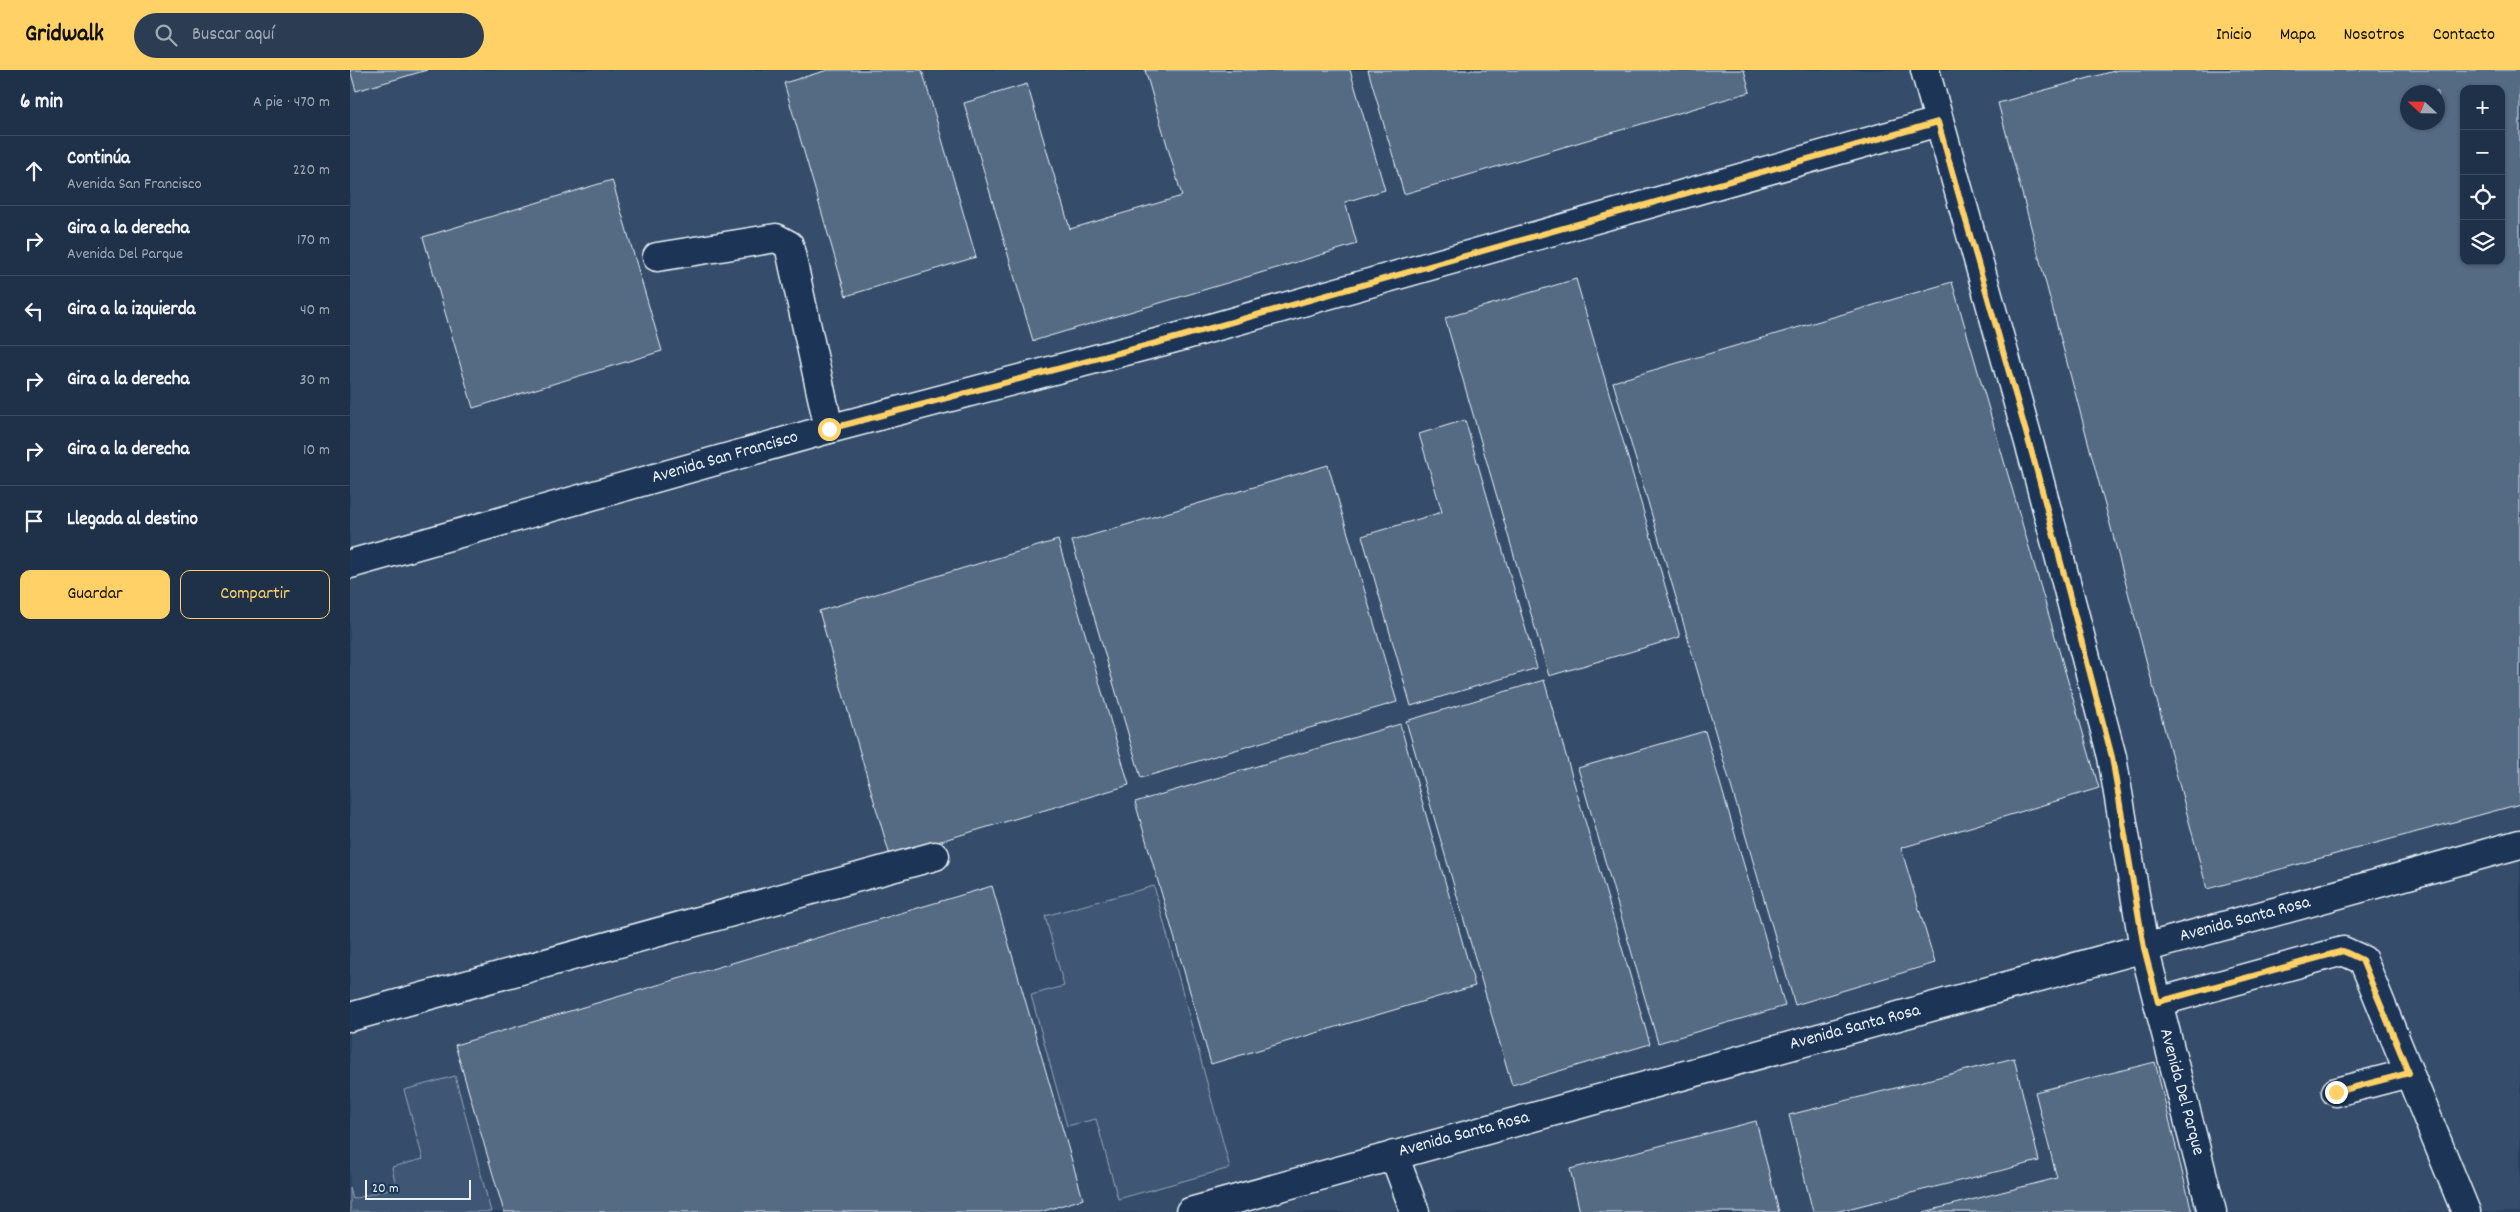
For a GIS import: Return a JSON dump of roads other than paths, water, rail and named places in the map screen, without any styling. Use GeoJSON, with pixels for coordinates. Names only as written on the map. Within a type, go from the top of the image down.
{"type":"FeatureCollection","features":[{"type":"Feature","properties":{"kind":"street","name":"Avenida Del Parque"},"geometry":{"type":"LineString","coordinates":[[1924,70],[2035,464],[2112,757],[2144,948],[2212,1212]]}},
{"type":"Feature","properties":{"kind":"street","name":"Avenida San Francisco"},"geometry":{"type":"LineString","coordinates":[[350,564],[829,429],[1179,337],[1938,122]]}},
{"type":"Feature","properties":{"kind":"street"},"geometry":{"type":"LineString","coordinates":[[658,257],[776,238],[789,245],[829,429]]}},
{"type":"Feature","properties":{"kind":"street","name":"Avenida Santa Rosa"},"geometry":{"type":"LineString","coordinates":[[1190,1212],[2520,844]]}},
{"type":"Feature","properties":{"kind":"street"},"geometry":{"type":"LineString","coordinates":[[350,1017],[935,856]]}},
{"type":"Feature","properties":{"kind":"street"},"geometry":{"type":"LineString","coordinates":[[2158,1002],[2343,951],[2362,960],[2466,1212]]}},
{"type":"Feature","properties":{"kind":"street"},"geometry":{"type":"LineString","coordinates":[[2336,1092],[2409,1073]]}},
{"type":"Feature","properties":{"kind":"street"},"geometry":{"type":"LineString","coordinates":[[1394,1155],[1415,1212]]}}]}
